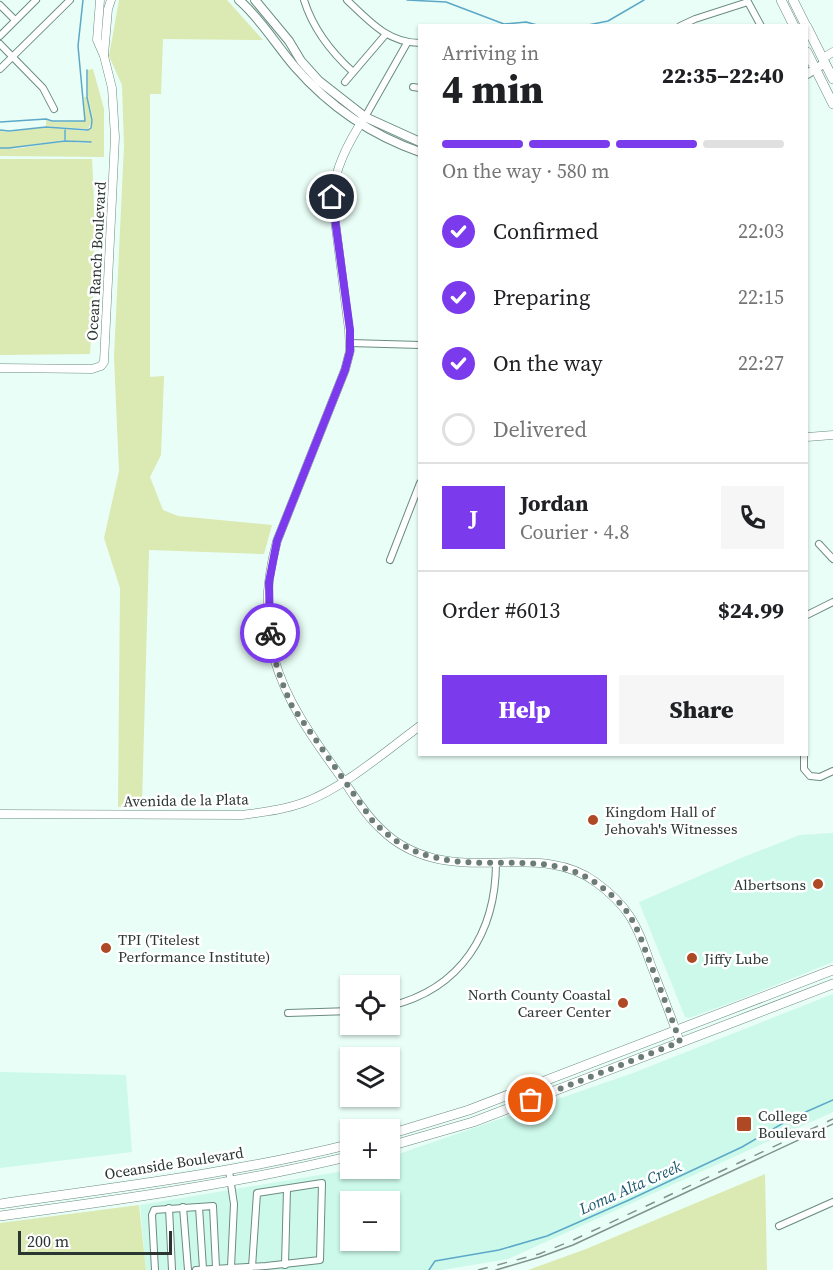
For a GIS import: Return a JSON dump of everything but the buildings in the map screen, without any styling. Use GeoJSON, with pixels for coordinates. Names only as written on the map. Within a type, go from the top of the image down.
{"type":"FeatureCollection","features":[{"type":"Feature","properties":{"kind":"main road"},"geometry":{"type":"LineString","coordinates":[[239,0],[268,32],[294,67],[342,111],[362,121],[418,141]]}},
{"type":"Feature","properties":{"kind":"main road"},"geometry":{"type":"LineString","coordinates":[[255,0],[289,41],[301,61],[362,121],[382,137],[418,151]]}},
{"type":"Feature","properties":{"kind":"main road"},"geometry":{"type":"LineString","coordinates":[[781,0],[793,24]]}},
{"type":"Feature","properties":{"kind":"main road"},"geometry":{"type":"LineString","coordinates":[[793,0],[805,24]]}},
{"type":"Feature","properties":{"kind":"main road"},"geometry":{"type":"LineString","coordinates":[[808,29],[827,60],[833,79]]}},
{"type":"Feature","properties":{"kind":"main road"},"geometry":{"type":"LineString","coordinates":[[827,60],[810,68],[833,105]]}},
{"type":"Feature","properties":{"kind":"main road"},"geometry":{"type":"LineString","coordinates":[[400,1131],[469,1110],[832,970]]}},
{"type":"Feature","properties":{"kind":"main road"},"geometry":{"type":"LineString","coordinates":[[773,1007],[791,993],[827,978],[832,970]]}},
{"type":"Feature","properties":{"kind":"main road"},"geometry":{"type":"LineString","coordinates":[[400,1143],[473,1122],[833,984]]}},
{"type":"Feature","properties":{"kind":"main road","name":"Oceanside Boulevard"},"geometry":{"type":"LineString","coordinates":[[0,1204],[272,1163],[340,1147]]}},
{"type":"Feature","properties":{"kind":"main road","name":"Oceanside Boulevard"},"geometry":{"type":"LineString","coordinates":[[0,1216],[231,1182],[340,1158]]}},
{"type":"Feature","properties":{"kind":"street"},"geometry":{"type":"LineString","coordinates":[[0,36],[36,0]]}},
{"type":"Feature","properties":{"kind":"street"},"geometry":{"type":"LineString","coordinates":[[0,69],[70,0]]}},
{"type":"Feature","properties":{"kind":"street","name":"Ocean Ranch Boulevard"},"geometry":{"type":"LineString","coordinates":[[0,369],[92,369],[102,366],[104,362],[115,137],[112,88],[104,56],[97,40],[100,0]]}},
{"type":"Feature","properties":{"kind":"street","name":"Ocean Ranch Boulevard"},"geometry":{"type":"LineString","coordinates":[[104,56],[108,9],[111,0]]}},
{"type":"Feature","properties":{"kind":"street"},"geometry":{"type":"LineString","coordinates":[[304,0],[321,36],[331,50],[353,72]]}},
{"type":"Feature","properties":{"kind":"street"},"geometry":{"type":"LineString","coordinates":[[347,0],[376,29],[407,43],[418,43]]}},
{"type":"Feature","properties":{"kind":"street"},"geometry":{"type":"LineString","coordinates":[[684,24],[748,2],[760,24]]}},
{"type":"Feature","properties":{"kind":"street"},"geometry":{"type":"LineString","coordinates":[[0,5],[15,20]]}},
{"type":"Feature","properties":{"kind":"street"},"geometry":{"type":"LineString","coordinates":[[345,82],[386,34]]}},
{"type":"Feature","properties":{"kind":"street"},"geometry":{"type":"LineString","coordinates":[[407,43],[362,121],[334,178],[332,197],[350,351],[345,370],[277,541],[270,566],[268,624],[272,651],[284,688],[302,722],[372,820],[396,842],[434,858],[452,861],[544,863],[563,867],[595,881],[612,895],[629,914],[638,932],[680,1042]]}},
{"type":"Feature","properties":{"kind":"street"},"geometry":{"type":"LineString","coordinates":[[0,44],[43,88],[54,109]]}},
{"type":"Feature","properties":{"kind":"street"},"geometry":{"type":"LineString","coordinates":[[827,60],[833,52]]}},
{"type":"Feature","properties":{"kind":"street"},"geometry":{"type":"LineString","coordinates":[[350,343],[418,345]]}},
{"type":"Feature","properties":{"kind":"street"},"geometry":{"type":"LineString","coordinates":[[808,438],[833,435]]}},
{"type":"Feature","properties":{"kind":"street"},"geometry":{"type":"LineString","coordinates":[[390,560],[418,488]]}},
{"type":"Feature","properties":{"kind":"street"},"geometry":{"type":"LineString","coordinates":[[819,544],[833,559]]}},
{"type":"Feature","properties":{"kind":"street"},"geometry":{"type":"LineString","coordinates":[[808,614],[833,602]]}},
{"type":"Feature","properties":{"kind":"street","name":"Avenida de la Plata"},"geometry":{"type":"LineString","coordinates":[[0,814],[242,815],[291,807],[320,796],[344,781],[418,727]]}},
{"type":"Feature","properties":{"kind":"street"},"geometry":{"type":"LineString","coordinates":[[804,758],[804,769],[810,776],[820,777],[833,771]]}},
{"type":"Feature","properties":{"kind":"street"},"geometry":{"type":"LineString","coordinates":[[400,1002],[433,990],[453,974],[473,950],[484,932],[492,908],[496,862]]}},
{"type":"Feature","properties":{"kind":"street"},"geometry":{"type":"LineString","coordinates":[[288,1013],[340,1011]]}},
{"type":"Feature","properties":{"kind":"street"},"geometry":{"type":"LineString","coordinates":[[230,1170],[234,1204],[231,1267]]}},
{"type":"Feature","properties":{"kind":"street"},"geometry":{"type":"LineString","coordinates":[[196,1270],[231,1267],[252,1267],[285,1265],[320,1260],[322,1183],[256,1193],[252,1267]]}},
{"type":"Feature","properties":{"kind":"street"},"geometry":{"type":"LineString","coordinates":[[285,1265],[287,1189]]}},
{"type":"Feature","properties":{"kind":"street"},"geometry":{"type":"LineString","coordinates":[[779,1226],[833,1202]]}},
{"type":"Feature","properties":{"kind":"street"},"geometry":{"type":"LineString","coordinates":[[155,1270],[153,1211],[213,1206],[216,1268]]}},
{"type":"Feature","properties":{"kind":"street"},"geometry":{"type":"LineString","coordinates":[[183,1207],[188,1270]]}},
{"type":"Feature","properties":{"kind":"street"},"geometry":{"type":"LineString","coordinates":[[199,1207],[202,1269]]}},
{"type":"Feature","properties":{"kind":"street"},"geometry":{"type":"LineString","coordinates":[[169,1208],[172,1270]]}},
{"type":"Feature","properties":{"kind":"shaded area"},"geometry":{"type":"Polygon","coordinates":[[[119,0],[227,0],[263,40],[163,39],[161,94],[150,94],[150,377],[164,376],[161,455],[150,477],[163,510],[178,516],[272,525],[264,554],[149,550],[142,804],[118,807],[120,588],[104,538],[119,471],[114,357],[124,146],[122,85],[109,56],[119,0]]]}},
{"type":"Feature","properties":{"kind":"shaded area"},"geometry":{"type":"Polygon","coordinates":[[[93,69],[104,109],[104,157],[0,156],[0,148],[67,142],[92,143],[66,140],[65,129],[85,131],[91,128],[93,119],[88,96],[88,70],[93,69]]]}},
{"type":"Feature","properties":{"kind":"shaded area"},"geometry":{"type":"Polygon","coordinates":[[[84,97],[87,97],[92,120],[88,129],[46,126],[46,120],[52,122],[85,121],[84,97]]]}},
{"type":"Feature","properties":{"kind":"shaded area"},"geometry":{"type":"Polygon","coordinates":[[[46,127],[64,129],[64,140],[9,148],[0,147],[0,131],[46,127]]]}},
{"type":"Feature","properties":{"kind":"shaded area"},"geometry":{"type":"Polygon","coordinates":[[[0,159],[92,159],[94,257],[90,354],[0,355],[0,159]]]}},
{"type":"Feature","properties":{"kind":"shaded area"},"geometry":{"type":"Polygon","coordinates":[[[833,833],[833,962],[741,999],[689,1018],[685,1017],[639,902],[800,835],[833,833]]]}},
{"type":"Feature","properties":{"kind":"shaded area"},"geometry":{"type":"Polygon","coordinates":[[[833,994],[833,1112],[508,1259],[442,1270],[146,1270],[140,1205],[340,1172],[340,1179],[400,1179],[400,1154],[633,1073],[833,994]]]}},
{"type":"Feature","properties":{"kind":"shaded area"},"geometry":{"type":"Polygon","coordinates":[[[0,1072],[126,1075],[132,1152],[0,1168],[0,1072]]]}},
{"type":"Feature","properties":{"kind":"shaded area"},"geometry":{"type":"Polygon","coordinates":[[[765,1174],[767,1270],[528,1270],[586,1249],[765,1174]]]}},
{"type":"Feature","properties":{"kind":"shaded area"},"geometry":{"type":"Polygon","coordinates":[[[139,1205],[146,1270],[0,1270],[0,1223],[139,1205]]]}},
{"type":"Feature","properties":{"kind":"waterway"},"geometry":{"type":"LineString","coordinates":[[0,122],[46,119],[85,121],[78,46],[83,0]]}},
{"type":"Feature","properties":{"kind":"waterway"},"geometry":{"type":"LineString","coordinates":[[407,0],[446,2],[504,24]]}},
{"type":"Feature","properties":{"kind":"waterway"},"geometry":{"type":"LineString","coordinates":[[593,24],[608,21],[644,0]]}},
{"type":"Feature","properties":{"kind":"waterway"},"geometry":{"type":"LineString","coordinates":[[504,24],[526,22],[534,24]]}},
{"type":"Feature","properties":{"kind":"waterway"},"geometry":{"type":"LineString","coordinates":[[0,130],[46,127],[88,130],[91,128],[92,120],[87,97],[87,70]]}},
{"type":"Feature","properties":{"kind":"waterway"},"geometry":{"type":"LineString","coordinates":[[65,130],[65,140]]}},
{"type":"Feature","properties":{"kind":"waterway"},"geometry":{"type":"LineString","coordinates":[[0,148],[65,141],[91,142]]}},
{"type":"Feature","properties":{"kind":"waterway","name":"Loma Alta Creek"},"geometry":{"type":"LineString","coordinates":[[429,1270],[435,1261],[499,1250],[547,1236],[742,1147],[792,1118],[833,1100]]}},
{"type":"Feature","properties":{"kind":"tram line"},"geometry":{"type":"LineString","coordinates":[[496,1270],[573,1245],[833,1124]]}},
{"type":"Feature","properties":{"kind":"railway"},"geometry":{"type":"LineString","coordinates":[[478,1270],[539,1254],[571,1241],[833,1119]]}},
{"type":"Feature","properties":{"kind":"way so far"},"geometry":{"type":"LineString","coordinates":[[270,633],[273,656],[292,706],[372,820],[396,842],[434,858],[452,861],[544,863],[563,867],[595,881],[629,914],[680,1042],[531,1100]]}},
{"type":"Feature","properties":{"kind":"place","name":"Kingdom Hall of Jehovah's Witnesses"},"geometry":{"type":"Point","coordinates":[593,820]}},
{"type":"Feature","properties":{"kind":"place","name":"Albertsons"},"geometry":{"type":"Point","coordinates":[818,884]}},
{"type":"Feature","properties":{"kind":"place","name":"TPI (Titelest Performance Institute)"},"geometry":{"type":"Point","coordinates":[106,948]}},
{"type":"Feature","properties":{"kind":"place","name":"Jiffy Lube"},"geometry":{"type":"Point","coordinates":[692,958]}},
{"type":"Feature","properties":{"kind":"place","name":"North County Coastal Career Center"},"geometry":{"type":"Point","coordinates":[623,1003]}},
{"type":"Feature","properties":{"kind":"place","name":"College Boulevard"},"geometry":{"type":"Point","coordinates":[744,1124]}},
{"type":"Feature","properties":{"kind":"route"},"geometry":{"type":"LineString","coordinates":[[270,633],[268,624],[270,566],[277,541],[345,370],[350,351],[350,330],[332,197]]}}]}
